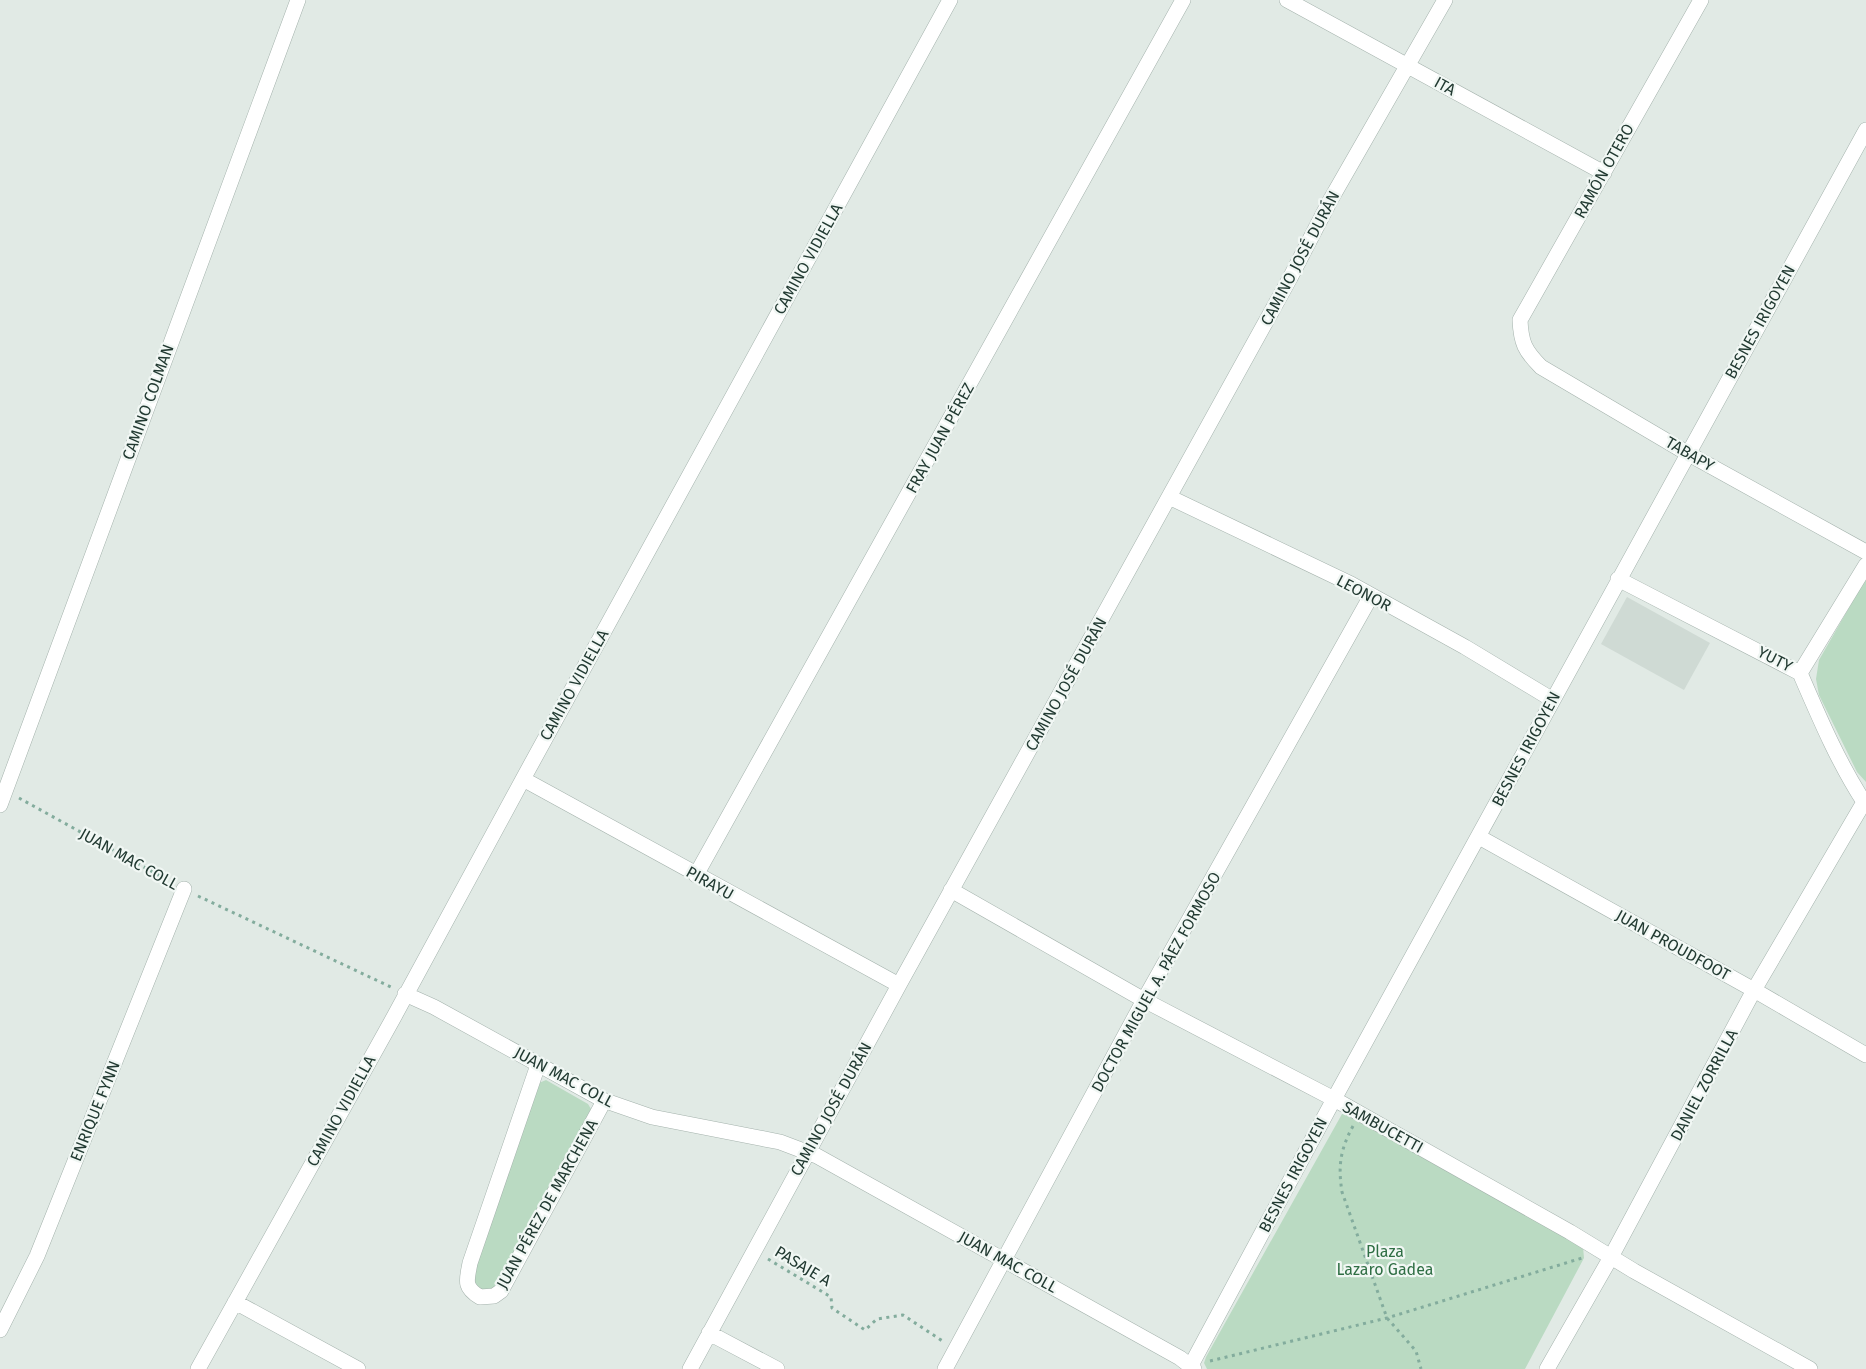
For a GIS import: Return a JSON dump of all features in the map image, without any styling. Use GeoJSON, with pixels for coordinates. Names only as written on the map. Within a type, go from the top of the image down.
{"type":"FeatureCollection","features":[{"type":"Feature","properties":{"kind":"street","name":"CAMINO COLMAN"},"geometry":{"type":"LineString","coordinates":[[0,805],[298,0]]}},
{"type":"Feature","properties":{"kind":"street","name":"CAMINO VIDIELLA"},"geometry":{"type":"LineString","coordinates":[[198,1369],[950,0]]}},
{"type":"Feature","properties":{"kind":"street","name":"FRAY JUAN PÉREZ"},"geometry":{"type":"LineString","coordinates":[[696,875],[1183,0]]}},
{"type":"Feature","properties":{"kind":"street","name":"ITA"},"geometry":{"type":"LineString","coordinates":[[1287,0],[1604,173]]}},
{"type":"Feature","properties":{"kind":"street","name":"CAMINO JOSÉ DURÁN"},"geometry":{"type":"LineString","coordinates":[[690,1369],[753,1250],[1331,200],[1445,0]]}},
{"type":"Feature","properties":{"kind":"street","name":"RAMÓN OTERO"},"geometry":{"type":"LineString","coordinates":[[1524,345],[1520,320],[1701,0]]}},
{"type":"Feature","properties":{"kind":"street","name":"BESNES IRIGOYEN"},"geometry":{"type":"LineString","coordinates":[[1191,1368],[1334,1099],[1866,130]]}},
{"type":"Feature","properties":{"kind":"street","name":"TABAPY"},"geometry":{"type":"LineString","coordinates":[[1524,345],[1530,357],[1541,367],[1687,453],[1866,552]]}},
{"type":"Feature","properties":{"kind":"street","name":"LEONOR"},"geometry":{"type":"LineString","coordinates":[[1169,497],[1351,584],[1465,647],[1552,700]]}},
{"type":"Feature","properties":{"kind":"street"},"geometry":{"type":"LineString","coordinates":[[1800,673],[1866,565]]}},
{"type":"Feature","properties":{"kind":"street","name":"YUTY"},"geometry":{"type":"LineString","coordinates":[[1618,579],[1800,673],[1851,782],[1865,802]]}},
{"type":"Feature","properties":{"kind":"street","name":"DOCTOR MIGUEL A. PÁEZ FORMOSO"},"geometry":{"type":"LineString","coordinates":[[945,1369],[1144,1000],[1371,596]]}},
{"type":"Feature","properties":{"kind":"street","name":"PIRAYU"},"geometry":{"type":"LineString","coordinates":[[523,779],[899,985]]}},
{"type":"Feature","properties":{"kind":"street","name":"DANIEL ZORRILLA"},"geometry":{"type":"LineString","coordinates":[[1547,1369],[1607,1254],[1754,990],[1865,802]]}},
{"type":"Feature","properties":{"kind":"street","name":"JUAN PROUDFOOT"},"geometry":{"type":"LineString","coordinates":[[1479,837],[1866,1055]]}},
{"type":"Feature","properties":{"kind":"street","name":"ENRIQUE FYNN"},"geometry":{"type":"LineString","coordinates":[[0,1330],[37,1256],[184,890]]}},
{"type":"Feature","properties":{"kind":"street","name":"SAMBUCETTI"},"geometry":{"type":"LineString","coordinates":[[951,890],[1144,1000],[1334,1099],[1570,1232],[1644,1277],[1810,1369]]}},
{"type":"Feature","properties":{"kind":"street","name":"JUAN MAC COLL"},"geometry":{"type":"LineString","coordinates":[[405,994],[434,1007],[604,1101],[652,1117],[780,1142],[808,1152],[1180,1358],[1191,1368]]}},
{"type":"Feature","properties":{"kind":"street","name":"JUAN PÉREZ DE MARCHENA"},"geometry":{"type":"LineString","coordinates":[[538,1065],[470,1263],[466,1282],[468,1288],[480,1297],[494,1296],[501,1291],[604,1101]]}},
{"type":"Feature","properties":{"kind":"street"},"geometry":{"type":"LineString","coordinates":[[235,1302],[358,1369]]}},
{"type":"Feature","properties":{"kind":"street"},"geometry":{"type":"LineString","coordinates":[[709,1333],[777,1369]]}},
{"type":"Feature","properties":{"kind":"path","name":"JUAN MAC COLL"},"geometry":{"type":"LineString","coordinates":[[4,790],[184,890],[405,994]]}},
{"type":"Feature","properties":{"kind":"path"},"geometry":{"type":"LineString","coordinates":[[1359,1114],[1347,1136],[1341,1157],[1339,1172],[1342,1192],[1387,1318],[1416,1351],[1421,1369]]}},
{"type":"Feature","properties":{"kind":"path","name":"PASAJE A"},"geometry":{"type":"LineString","coordinates":[[753,1250],[831,1297],[832,1308],[865,1330],[877,1319],[903,1315],[956,1350]]}},
{"type":"Feature","properties":{"kind":"path"},"geometry":{"type":"LineString","coordinates":[[1191,1368],[1387,1318],[1607,1254]]}},
{"type":"Feature","properties":{"kind":"shaded area"},"geometry":{"type":"Polygon","coordinates":[[[1627,597],[1710,643],[1684,690],[1601,644],[1627,597]]]}},
{"type":"Feature","properties":{"kind":"green space"},"geometry":{"type":"Polygon","coordinates":[[[1866,578],[1866,782],[1857,772],[1819,695],[1816,679],[1819,660],[1866,578]]]}},
{"type":"Feature","properties":{"kind":"green space"},"geometry":{"type":"Polygon","coordinates":[[[546,1080],[588,1104],[591,1109],[503,1280],[493,1291],[480,1289],[474,1281],[473,1272],[539,1083],[546,1080]]]}},
{"type":"Feature","properties":{"kind":"green space","name":"Plaza Lazaro Gadea"},"geometry":{"type":"Polygon","coordinates":[[[1342,1114],[1347,1114],[1583,1247],[1584,1258],[1525,1369],[1207,1369],[1204,1363],[1206,1357],[1342,1114]]]}}]}
